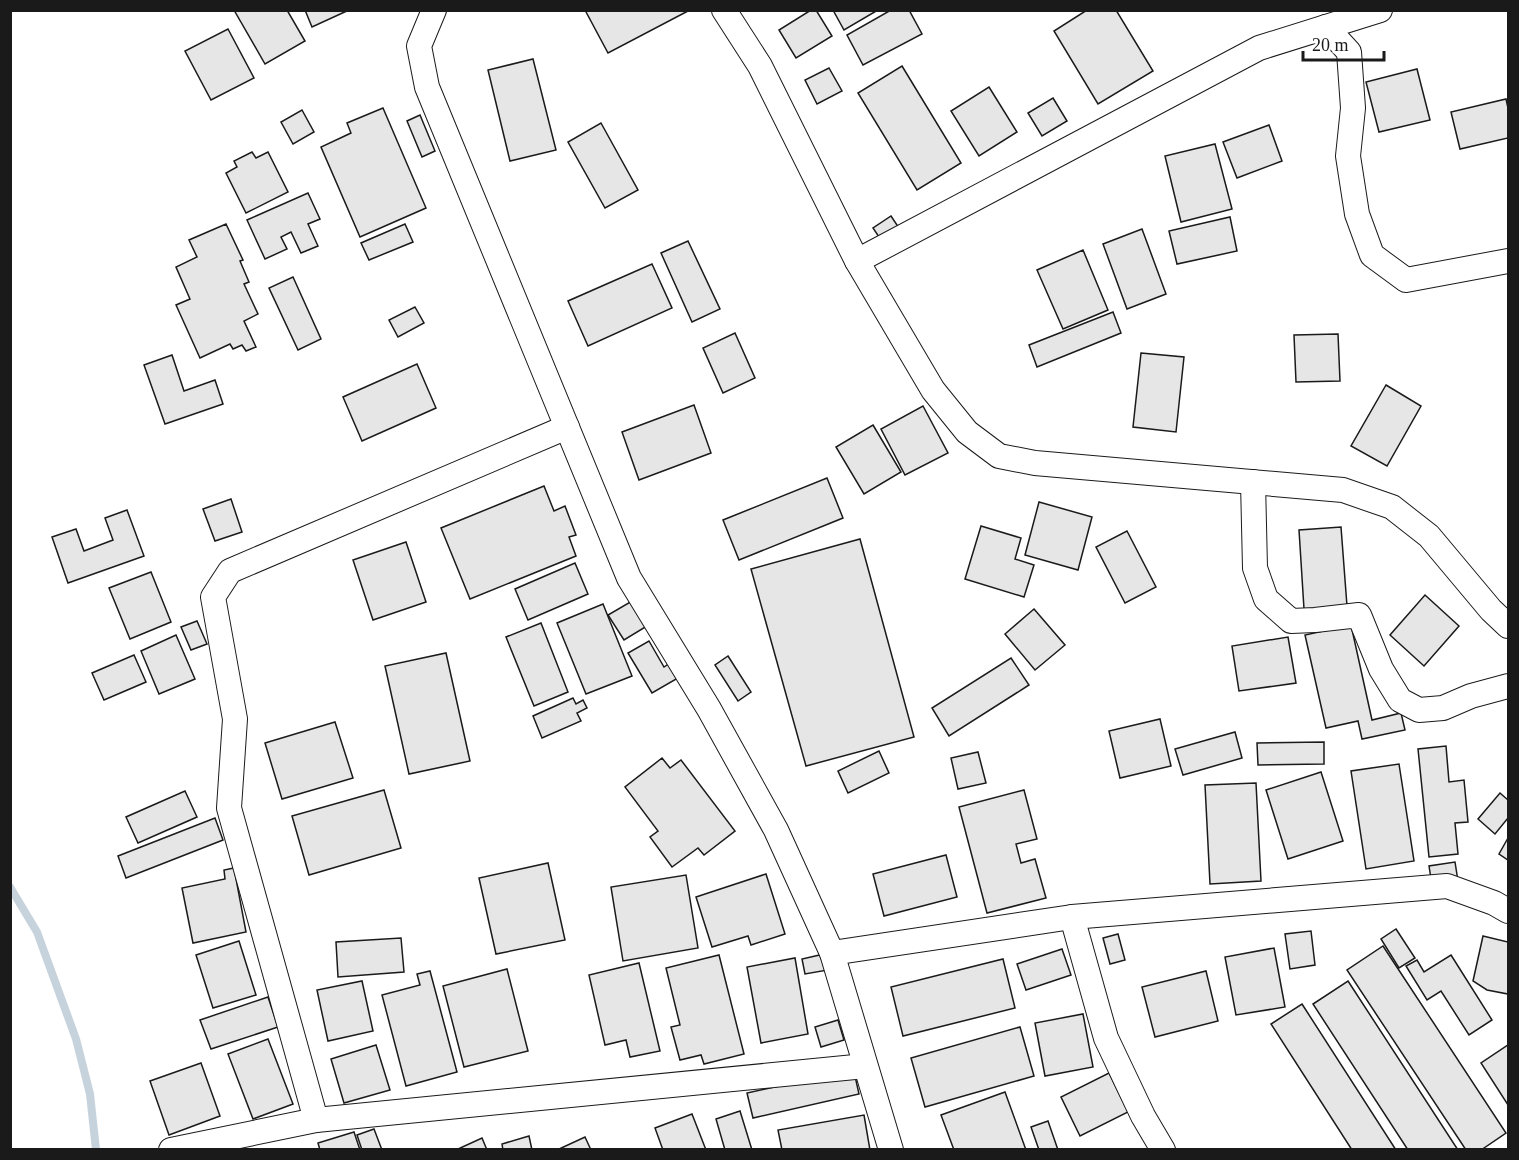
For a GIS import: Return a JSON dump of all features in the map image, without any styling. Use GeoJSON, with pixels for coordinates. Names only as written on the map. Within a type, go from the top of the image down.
{"type":"FeatureCollection","features":[{"type":"Feature","properties":{"kind":"street"},"geometry":{"type":"LineString","coordinates":[[434,10],[420,46],[427,87],[628,578],[709,709],[776,830],[832,953],[891,1149]]}},
{"type":"Feature","properties":{"kind":"street"},"geometry":{"type":"LineString","coordinates":[[724,10],[760,66],[857,261],[933,390],[967,432],[999,456],[1035,463],[1343,490],[1392,507],[1429,536],[1491,610],[1509,626]]}},
{"type":"Feature","properties":{"kind":"street"},"geometry":{"type":"LineString","coordinates":[[857,261],[1259,48],[1380,10]]}},
{"type":"Feature","properties":{"kind":"street"},"geometry":{"type":"LineString","coordinates":[[1326,27],[1349,52],[1353,108],[1348,156],[1357,213],[1372,255],[1406,280],[1509,261]]}},
{"type":"Feature","properties":{"kind":"street"},"geometry":{"type":"LineString","coordinates":[[316,1120],[229,808],[235,719],[213,597],[230,572],[567,427]]}},
{"type":"Feature","properties":{"kind":"street"},"geometry":{"type":"LineString","coordinates":[[1253,482],[1255,568],[1266,599],[1292,621],[1359,615],[1390,685],[1400,700],[1419,710],[1443,708],[1471,696],[1509,686]]}},
{"type":"Feature","properties":{"kind":"street"},"geometry":{"type":"LineString","coordinates":[[832,953],[1072,917],[1447,886],[1494,903],[1509,911]]}},
{"type":"Feature","properties":{"kind":"street"},"geometry":{"type":"LineString","coordinates":[[1072,917],[1106,1038],[1143,1116],[1163,1149]]}},
{"type":"Feature","properties":{"kind":"street"},"geometry":{"type":"LineString","coordinates":[[171,1149],[316,1120],[865,1066]]}},
{"type":"Feature","properties":{"kind":"building"},"geometry":{"type":"Polygon","coordinates":[[[234,10],[287,10],[305,41],[265,64],[234,10]]]}},
{"type":"Feature","properties":{"kind":"building"},"geometry":{"type":"Polygon","coordinates":[[[305,10],[349,10],[312,27],[305,10]]]}},
{"type":"Feature","properties":{"kind":"building"},"geometry":{"type":"Polygon","coordinates":[[[585,10],[688,10],[688,11],[608,53],[585,10]]]}},
{"type":"Feature","properties":{"kind":"building"},"geometry":{"type":"Polygon","coordinates":[[[811,10],[816,10],[832,36],[796,58],[779,30],[811,10]]]}},
{"type":"Feature","properties":{"kind":"building"},"geometry":{"type":"Polygon","coordinates":[[[833,10],[878,10],[844,30],[833,10]]]}},
{"type":"Feature","properties":{"kind":"building"},"geometry":{"type":"Polygon","coordinates":[[[891,10],[909,10],[922,34],[863,65],[847,35],[891,10]]]}},
{"type":"Feature","properties":{"kind":"building"},"geometry":{"type":"Polygon","coordinates":[[[1087,10],[1116,10],[1153,71],[1098,104],[1054,31],[1087,10]]]}},
{"type":"Feature","properties":{"kind":"building"},"geometry":{"type":"Polygon","coordinates":[[[228,29],[254,78],[211,100],[185,51],[228,29]]]}},
{"type":"Feature","properties":{"kind":"building"},"geometry":{"type":"Polygon","coordinates":[[[533,59],[556,150],[510,161],[488,70],[533,59]]]}},
{"type":"Feature","properties":{"kind":"building"},"geometry":{"type":"Polygon","coordinates":[[[902,66],[961,163],[917,190],[858,93],[902,66]]]}},
{"type":"Feature","properties":{"kind":"building"},"geometry":{"type":"Polygon","coordinates":[[[829,68],[842,91],[817,104],[805,80],[829,68]]]}},
{"type":"Feature","properties":{"kind":"building"},"geometry":{"type":"Polygon","coordinates":[[[1417,69],[1430,120],[1379,132],[1366,82],[1417,69]]]}},
{"type":"Feature","properties":{"kind":"building"},"geometry":{"type":"Polygon","coordinates":[[[989,87],[1017,132],[979,156],[951,111],[989,87]]]}},
{"type":"Feature","properties":{"kind":"building"},"geometry":{"type":"Polygon","coordinates":[[[1053,98],[1067,121],[1042,136],[1028,113],[1053,98]]]}},
{"type":"Feature","properties":{"kind":"building"},"geometry":{"type":"Polygon","coordinates":[[[1506,99],[1508,138],[1460,149],[1451,112],[1506,99]]]}},
{"type":"Feature","properties":{"kind":"building"},"geometry":{"type":"Polygon","coordinates":[[[383,108],[426,208],[360,237],[321,147],[351,133],[347,123],[383,108]]]}},
{"type":"Feature","properties":{"kind":"building"},"geometry":{"type":"Polygon","coordinates":[[[302,110],[314,132],[293,144],[281,122],[302,110]]]}},
{"type":"Feature","properties":{"kind":"building"},"geometry":{"type":"Polygon","coordinates":[[[420,115],[435,151],[422,157],[407,121],[420,115]]]}},
{"type":"Feature","properties":{"kind":"building"},"geometry":{"type":"Polygon","coordinates":[[[601,123],[638,190],[605,208],[568,142],[601,123]]]}},
{"type":"Feature","properties":{"kind":"building"},"geometry":{"type":"Polygon","coordinates":[[[1269,125],[1282,161],[1237,178],[1223,142],[1269,125]]]}},
{"type":"Feature","properties":{"kind":"building"},"geometry":{"type":"Polygon","coordinates":[[[1215,144],[1232,209],[1181,222],[1165,156],[1215,144]]]}},
{"type":"Feature","properties":{"kind":"building"},"geometry":{"type":"Polygon","coordinates":[[[252,152],[256,158],[268,152],[288,192],[246,213],[226,173],[237,167],[234,161],[252,152]]]}},
{"type":"Feature","properties":{"kind":"building"},"geometry":{"type":"Polygon","coordinates":[[[308,193],[320,219],[308,224],[318,246],[301,253],[291,232],[281,237],[287,249],[265,259],[247,220],[308,193]]]}},
{"type":"Feature","properties":{"kind":"building"},"geometry":{"type":"Polygon","coordinates":[[[891,216],[899,228],[881,240],[873,228],[891,216]]]}},
{"type":"Feature","properties":{"kind":"building"},"geometry":{"type":"Polygon","coordinates":[[[1230,217],[1237,251],[1177,264],[1169,231],[1230,217]]]}},
{"type":"Feature","properties":{"kind":"building"},"geometry":{"type":"Polygon","coordinates":[[[226,224],[243,260],[240,261],[249,282],[244,284],[258,314],[244,321],[256,347],[246,351],[242,345],[233,349],[230,344],[200,358],[176,305],[190,299],[176,267],[197,257],[189,240],[226,224]]]}},
{"type":"Feature","properties":{"kind":"building"},"geometry":{"type":"Polygon","coordinates":[[[405,224],[413,242],[369,260],[361,243],[405,224]]]}},
{"type":"Feature","properties":{"kind":"building"},"geometry":{"type":"Polygon","coordinates":[[[1142,229],[1166,294],[1127,309],[1103,244],[1142,229]]]}},
{"type":"Feature","properties":{"kind":"building"},"geometry":{"type":"Polygon","coordinates":[[[688,241],[720,309],[692,322],[661,253],[688,241]]]}},
{"type":"Feature","properties":{"kind":"building"},"geometry":{"type":"Polygon","coordinates":[[[1083,250],[1108,310],[1063,329],[1037,270],[1083,250]]]}},
{"type":"Feature","properties":{"kind":"building"},"geometry":{"type":"Polygon","coordinates":[[[652,264],[672,308],[588,346],[568,301],[652,264]]]}},
{"type":"Feature","properties":{"kind":"building"},"geometry":{"type":"Polygon","coordinates":[[[293,277],[321,339],[298,350],[269,288],[293,277]]]}},
{"type":"Feature","properties":{"kind":"building"},"geometry":{"type":"Polygon","coordinates":[[[415,307],[424,323],[398,337],[389,320],[415,307]]]}},
{"type":"Feature","properties":{"kind":"building"},"geometry":{"type":"Polygon","coordinates":[[[1113,312],[1121,333],[1037,367],[1029,345],[1113,312]]]}},
{"type":"Feature","properties":{"kind":"building"},"geometry":{"type":"Polygon","coordinates":[[[735,333],[755,378],[723,393],[703,348],[735,333]]]}},
{"type":"Feature","properties":{"kind":"building"},"geometry":{"type":"Polygon","coordinates":[[[1338,334],[1340,381],[1296,382],[1294,335],[1338,334]]]}},
{"type":"Feature","properties":{"kind":"building"},"geometry":{"type":"Polygon","coordinates":[[[1141,353],[1184,357],[1176,432],[1133,427],[1141,353]]]}},
{"type":"Feature","properties":{"kind":"building"},"geometry":{"type":"Polygon","coordinates":[[[172,355],[184,391],[215,380],[223,404],[165,424],[144,365],[172,355]]]}},
{"type":"Feature","properties":{"kind":"building"},"geometry":{"type":"Polygon","coordinates":[[[417,364],[436,408],[362,441],[343,397],[417,364]]]}},
{"type":"Feature","properties":{"kind":"building"},"geometry":{"type":"Polygon","coordinates":[[[1386,385],[1421,406],[1387,466],[1351,446],[1386,385]]]}},
{"type":"Feature","properties":{"kind":"building"},"geometry":{"type":"Polygon","coordinates":[[[694,405],[711,453],[639,480],[622,432],[694,405]]]}},
{"type":"Feature","properties":{"kind":"building"},"geometry":{"type":"Polygon","coordinates":[[[923,406],[948,453],[905,475],[881,429],[923,406]]]}},
{"type":"Feature","properties":{"kind":"building"},"geometry":{"type":"Polygon","coordinates":[[[873,425],[901,472],[864,494],[836,447],[873,425]]]}},
{"type":"Feature","properties":{"kind":"building"},"geometry":{"type":"Polygon","coordinates":[[[827,478],[843,518],[739,560],[723,520],[827,478]]]}},
{"type":"Feature","properties":{"kind":"building"},"geometry":{"type":"Polygon","coordinates":[[[544,486],[554,511],[565,506],[576,535],[569,537],[576,556],[470,599],[441,528],[544,486]]]}},
{"type":"Feature","properties":{"kind":"building"},"geometry":{"type":"Polygon","coordinates":[[[231,499],[242,532],[215,541],[203,509],[231,499]]]}},
{"type":"Feature","properties":{"kind":"building"},"geometry":{"type":"Polygon","coordinates":[[[1039,502],[1092,517],[1078,570],[1025,555],[1039,502]]]}},
{"type":"Feature","properties":{"kind":"building"},"geometry":{"type":"Polygon","coordinates":[[[127,510],[144,556],[68,583],[52,537],[76,529],[84,551],[113,540],[105,518],[127,510]]]}},
{"type":"Feature","properties":{"kind":"building"},"geometry":{"type":"Polygon","coordinates":[[[981,526],[1021,538],[1015,559],[1034,565],[1024,597],[965,579],[981,526]]]}},
{"type":"Feature","properties":{"kind":"building"},"geometry":{"type":"Polygon","coordinates":[[[1341,527],[1347,606],[1304,609],[1299,530],[1341,527]]]}},
{"type":"Feature","properties":{"kind":"building"},"geometry":{"type":"Polygon","coordinates":[[[1127,531],[1156,587],[1125,603],[1096,547],[1127,531]]]}},
{"type":"Feature","properties":{"kind":"building"},"geometry":{"type":"Polygon","coordinates":[[[860,539],[914,737],[806,766],[751,569],[860,539]]]}},
{"type":"Feature","properties":{"kind":"building"},"geometry":{"type":"Polygon","coordinates":[[[406,542],[426,602],[373,620],[353,560],[406,542]]]}},
{"type":"Feature","properties":{"kind":"building"},"geometry":{"type":"Polygon","coordinates":[[[575,563],[588,594],[528,620],[515,589],[575,563]]]}},
{"type":"Feature","properties":{"kind":"building"},"geometry":{"type":"Polygon","coordinates":[[[151,572],[171,622],[130,639],[109,588],[151,572]]]}},
{"type":"Feature","properties":{"kind":"building"},"geometry":{"type":"Polygon","coordinates":[[[1425,595],[1459,626],[1424,666],[1390,635],[1425,595]]]}},
{"type":"Feature","properties":{"kind":"building"},"geometry":{"type":"Polygon","coordinates":[[[632,601],[647,626],[624,640],[608,615],[632,601]]]}},
{"type":"Feature","properties":{"kind":"building"},"geometry":{"type":"Polygon","coordinates":[[[603,604],[632,676],[586,694],[557,623],[603,604]]]}},
{"type":"Feature","properties":{"kind":"building"},"geometry":{"type":"Polygon","coordinates":[[[1034,609],[1065,645],[1035,670],[1005,634],[1034,609]]]}},
{"type":"Feature","properties":{"kind":"building"},"geometry":{"type":"Polygon","coordinates":[[[197,621],[207,644],[191,650],[181,627],[197,621]]]}},
{"type":"Feature","properties":{"kind":"building"},"geometry":{"type":"Polygon","coordinates":[[[541,623],[568,692],[534,706],[506,637],[541,623]]]}},
{"type":"Feature","properties":{"kind":"building"},"geometry":{"type":"Polygon","coordinates":[[[1351,625],[1372,720],[1401,713],[1405,730],[1362,739],[1358,721],[1326,728],[1305,635],[1351,625]]]}},
{"type":"Feature","properties":{"kind":"building"},"geometry":{"type":"Polygon","coordinates":[[[176,635],[195,679],[159,694],[141,651],[176,635]]]}},
{"type":"Feature","properties":{"kind":"building"},"geometry":{"type":"Polygon","coordinates":[[[1288,637],[1296,683],[1239,691],[1232,646],[1288,637]]]}},
{"type":"Feature","properties":{"kind":"building"},"geometry":{"type":"Polygon","coordinates":[[[649,641],[664,667],[670,663],[678,678],[652,693],[628,653],[649,641]]]}},
{"type":"Feature","properties":{"kind":"building"},"geometry":{"type":"Polygon","coordinates":[[[446,653],[470,761],[409,774],[385,666],[446,653]]]}},
{"type":"Feature","properties":{"kind":"building"},"geometry":{"type":"Polygon","coordinates":[[[134,655],[146,682],[104,700],[92,673],[134,655]]]}},
{"type":"Feature","properties":{"kind":"building"},"geometry":{"type":"Polygon","coordinates":[[[728,656],[751,692],[738,701],[715,665],[728,656]]]}},
{"type":"Feature","properties":{"kind":"building"},"geometry":{"type":"Polygon","coordinates":[[[1011,658],[1029,685],[949,736],[932,708],[1011,658]]]}},
{"type":"Feature","properties":{"kind":"building"},"geometry":{"type":"Polygon","coordinates":[[[573,698],[576,704],[583,700],[587,708],[577,713],[581,721],[542,738],[533,716],[573,698]]]}},
{"type":"Feature","properties":{"kind":"building"},"geometry":{"type":"Polygon","coordinates":[[[1160,719],[1171,766],[1120,778],[1109,731],[1160,719]]]}},
{"type":"Feature","properties":{"kind":"building"},"geometry":{"type":"Polygon","coordinates":[[[335,722],[353,778],[282,799],[265,743],[335,722]]]}},
{"type":"Feature","properties":{"kind":"building"},"geometry":{"type":"Polygon","coordinates":[[[1235,732],[1242,758],[1183,775],[1175,749],[1235,732]]]}},
{"type":"Feature","properties":{"kind":"building"},"geometry":{"type":"Polygon","coordinates":[[[1324,742],[1324,764],[1258,765],[1257,743],[1324,742]]]}},
{"type":"Feature","properties":{"kind":"building"},"geometry":{"type":"Polygon","coordinates":[[[1446,746],[1449,782],[1464,780],[1468,822],[1455,823],[1458,854],[1429,857],[1418,749],[1446,746]]]}},
{"type":"Feature","properties":{"kind":"building"},"geometry":{"type":"Polygon","coordinates":[[[879,751],[889,773],[848,793],[838,771],[879,751]]]}},
{"type":"Feature","properties":{"kind":"building"},"geometry":{"type":"Polygon","coordinates":[[[978,752],[986,783],[958,789],[951,758],[978,752]]]}},
{"type":"Feature","properties":{"kind":"building"},"geometry":{"type":"Polygon","coordinates":[[[662,758],[670,768],[681,760],[735,831],[704,855],[698,848],[672,867],[650,837],[658,831],[625,787],[662,758]]]}},
{"type":"Feature","properties":{"kind":"building"},"geometry":{"type":"Polygon","coordinates":[[[1399,764],[1414,861],[1366,869],[1351,771],[1399,764]]]}},
{"type":"Feature","properties":{"kind":"building"},"geometry":{"type":"Polygon","coordinates":[[[1321,772],[1343,841],[1288,859],[1266,790],[1321,772]]]}},
{"type":"Feature","properties":{"kind":"building"},"geometry":{"type":"Polygon","coordinates":[[[1256,783],[1261,881],[1210,884],[1205,785],[1256,783]]]}},
{"type":"Feature","properties":{"kind":"building"},"geometry":{"type":"Polygon","coordinates":[[[384,790],[401,848],[309,875],[292,816],[384,790]]]}},
{"type":"Feature","properties":{"kind":"building"},"geometry":{"type":"Polygon","coordinates":[[[1024,790],[1037,839],[1016,844],[1021,863],[1035,859],[1046,898],[987,913],[959,807],[1024,790]]]}},
{"type":"Feature","properties":{"kind":"building"},"geometry":{"type":"Polygon","coordinates":[[[185,791],[197,817],[138,843],[126,817],[185,791]]]}},
{"type":"Feature","properties":{"kind":"building"},"geometry":{"type":"Polygon","coordinates":[[[1500,793],[1508,800],[1508,818],[1495,834],[1478,819],[1500,793]]]}},
{"type":"Feature","properties":{"kind":"building"},"geometry":{"type":"Polygon","coordinates":[[[215,818],[223,840],[126,878],[118,856],[215,818]]]}},
{"type":"Feature","properties":{"kind":"building"},"geometry":{"type":"Polygon","coordinates":[[[1508,838],[1508,860],[1499,854],[1508,838]]]}},
{"type":"Feature","properties":{"kind":"building"},"geometry":{"type":"Polygon","coordinates":[[[946,855],[957,897],[884,916],[873,874],[946,855]]]}},
{"type":"Feature","properties":{"kind":"building"},"geometry":{"type":"Polygon","coordinates":[[[1455,862],[1458,881],[1432,885],[1429,866],[1455,862]]]}},
{"type":"Feature","properties":{"kind":"building"},"geometry":{"type":"Polygon","coordinates":[[[548,863],[565,940],[496,954],[479,878],[548,863]]]}},
{"type":"Feature","properties":{"kind":"building"},"geometry":{"type":"Polygon","coordinates":[[[234,868],[246,932],[193,943],[182,888],[225,879],[224,870],[234,868]]]}},
{"type":"Feature","properties":{"kind":"building"},"geometry":{"type":"Polygon","coordinates":[[[766,874],[785,934],[751,945],[748,936],[712,947],[696,897],[766,874]]]}},
{"type":"Feature","properties":{"kind":"building"},"geometry":{"type":"Polygon","coordinates":[[[686,875],[698,948],[623,961],[611,887],[686,875]]]}},
{"type":"Feature","properties":{"kind":"building"},"geometry":{"type":"Polygon","coordinates":[[[1396,929],[1415,958],[1399,968],[1381,939],[1396,929]]]}},
{"type":"Feature","properties":{"kind":"building"},"geometry":{"type":"Polygon","coordinates":[[[1311,931],[1315,965],[1290,969],[1285,934],[1311,931]]]}},
{"type":"Feature","properties":{"kind":"building"},"geometry":{"type":"Polygon","coordinates":[[[1118,934],[1125,960],[1110,964],[1103,938],[1118,934]]]}},
{"type":"Feature","properties":{"kind":"building"},"geometry":{"type":"Polygon","coordinates":[[[1483,936],[1508,942],[1508,994],[1487,990],[1473,981],[1483,936]]]}},
{"type":"Feature","properties":{"kind":"building"},"geometry":{"type":"Polygon","coordinates":[[[401,938],[404,972],[338,977],[336,942],[401,938]]]}},
{"type":"Feature","properties":{"kind":"building"},"geometry":{"type":"Polygon","coordinates":[[[239,941],[256,995],[213,1008],[196,955],[239,941]]]}},
{"type":"Feature","properties":{"kind":"building"},"geometry":{"type":"Polygon","coordinates":[[[1383,946],[1506,1133],[1481,1150],[1466,1150],[1347,970],[1383,946]]]}},
{"type":"Feature","properties":{"kind":"building"},"geometry":{"type":"Polygon","coordinates":[[[1274,948],[1285,1007],[1236,1015],[1225,957],[1274,948]]]}},
{"type":"Feature","properties":{"kind":"building"},"geometry":{"type":"Polygon","coordinates":[[[1062,949],[1071,975],[1026,990],[1017,964],[1062,949]]]}},
{"type":"Feature","properties":{"kind":"building"},"geometry":{"type":"Polygon","coordinates":[[[824,954],[828,970],[805,974],[802,959],[824,954]]]}},
{"type":"Feature","properties":{"kind":"building"},"geometry":{"type":"Polygon","coordinates":[[[719,955],[744,1054],[704,1064],[701,1055],[680,1060],[671,1027],[680,1025],[666,968],[719,955]]]}},
{"type":"Feature","properties":{"kind":"building"},"geometry":{"type":"Polygon","coordinates":[[[1451,955],[1492,1020],[1469,1035],[1441,991],[1427,1000],[1406,966],[1417,960],[1424,972],[1451,955]]]}},
{"type":"Feature","properties":{"kind":"building"},"geometry":{"type":"Polygon","coordinates":[[[795,958],[808,1034],[761,1043],[747,967],[795,958]]]}},
{"type":"Feature","properties":{"kind":"building"},"geometry":{"type":"Polygon","coordinates":[[[1003,959],[1015,1008],[903,1036],[891,987],[1003,959]]]}},
{"type":"Feature","properties":{"kind":"building"},"geometry":{"type":"Polygon","coordinates":[[[639,963],[660,1051],[630,1057],[626,1040],[605,1045],[589,975],[639,963]]]}},
{"type":"Feature","properties":{"kind":"building"},"geometry":{"type":"Polygon","coordinates":[[[507,969],[528,1051],[464,1067],[443,986],[507,969]]]}},
{"type":"Feature","properties":{"kind":"building"},"geometry":{"type":"Polygon","coordinates":[[[430,971],[457,1072],[406,1086],[382,995],[420,985],[417,974],[430,971]]]}},
{"type":"Feature","properties":{"kind":"building"},"geometry":{"type":"Polygon","coordinates":[[[1206,971],[1218,1021],[1155,1037],[1142,987],[1206,971]]]}},
{"type":"Feature","properties":{"kind":"building"},"geometry":{"type":"Polygon","coordinates":[[[362,981],[373,1031],[328,1041],[317,990],[362,981]]]}},
{"type":"Feature","properties":{"kind":"building"},"geometry":{"type":"Polygon","coordinates":[[[1348,981],[1458,1150],[1408,1150],[1313,1004],[1348,981]]]}},
{"type":"Feature","properties":{"kind":"building"},"geometry":{"type":"Polygon","coordinates":[[[268,997],[278,1027],[211,1049],[200,1020],[268,997]]]}},
{"type":"Feature","properties":{"kind":"building"},"geometry":{"type":"Polygon","coordinates":[[[1302,1004],[1396,1150],[1352,1150],[1271,1024],[1302,1004]]]}},
{"type":"Feature","properties":{"kind":"building"},"geometry":{"type":"Polygon","coordinates":[[[1083,1014],[1093,1067],[1045,1076],[1035,1023],[1083,1014]]]}},
{"type":"Feature","properties":{"kind":"building"},"geometry":{"type":"Polygon","coordinates":[[[838,1020],[844,1040],[821,1047],[815,1027],[838,1020]]]}},
{"type":"Feature","properties":{"kind":"building"},"geometry":{"type":"Polygon","coordinates":[[[1020,1027],[1034,1076],[925,1107],[911,1058],[1020,1027]]]}},
{"type":"Feature","properties":{"kind":"building"},"geometry":{"type":"Polygon","coordinates":[[[268,1039],[293,1104],[253,1119],[228,1054],[268,1039]]]}},
{"type":"Feature","properties":{"kind":"building"},"geometry":{"type":"Polygon","coordinates":[[[376,1045],[390,1090],[344,1103],[331,1059],[376,1045]]]}},
{"type":"Feature","properties":{"kind":"building"},"geometry":{"type":"Polygon","coordinates":[[[1508,1045],[1508,1105],[1481,1063],[1508,1045]]]}},
{"type":"Feature","properties":{"kind":"building"},"geometry":{"type":"Polygon","coordinates":[[[201,1063],[220,1116],[169,1135],[150,1081],[201,1063]]]}},
{"type":"Feature","properties":{"kind":"building"},"geometry":{"type":"Polygon","coordinates":[[[1109,1073],[1128,1112],[1080,1136],[1061,1097],[1109,1073]]]}},
{"type":"Feature","properties":{"kind":"building"},"geometry":{"type":"Polygon","coordinates":[[[829,1075],[855,1076],[859,1094],[753,1118],[747,1093],[829,1075]]]}},
{"type":"Feature","properties":{"kind":"building"},"geometry":{"type":"Polygon","coordinates":[[[1005,1092],[1026,1150],[954,1150],[941,1115],[1005,1092]]]}},
{"type":"Feature","properties":{"kind":"building"},"geometry":{"type":"Polygon","coordinates":[[[740,1111],[752,1150],[725,1150],[716,1119],[740,1111]]]}},
{"type":"Feature","properties":{"kind":"building"},"geometry":{"type":"Polygon","coordinates":[[[692,1114],[706,1150],[663,1150],[655,1128],[692,1114]]]}},
{"type":"Feature","properties":{"kind":"building"},"geometry":{"type":"Polygon","coordinates":[[[864,1115],[870,1150],[782,1150],[778,1130],[864,1115]]]}},
{"type":"Feature","properties":{"kind":"building"},"geometry":{"type":"Polygon","coordinates":[[[1048,1121],[1058,1150],[1039,1150],[1031,1127],[1048,1121]]]}},
{"type":"Feature","properties":{"kind":"building"},"geometry":{"type":"Polygon","coordinates":[[[374,1129],[382,1150],[362,1150],[357,1135],[374,1129]]]}},
{"type":"Feature","properties":{"kind":"building"},"geometry":{"type":"Polygon","coordinates":[[[354,1132],[360,1150],[320,1150],[318,1143],[354,1132]]]}},
{"type":"Feature","properties":{"kind":"building"},"geometry":{"type":"Polygon","coordinates":[[[529,1136],[532,1150],[503,1150],[502,1144],[529,1136]]]}},
{"type":"Feature","properties":{"kind":"building"},"geometry":{"type":"Polygon","coordinates":[[[585,1137],[591,1150],[557,1150],[585,1137]]]}},
{"type":"Feature","properties":{"kind":"building"},"geometry":{"type":"Polygon","coordinates":[[[482,1138],[487,1150],[458,1149],[482,1138]]]}},
{"type":"Feature","properties":{"kind":"waterway"},"geometry":{"type":"LineString","coordinates":[[10,887],[37,932],[76,1039],[90,1094],[96,1150]]}}]}
